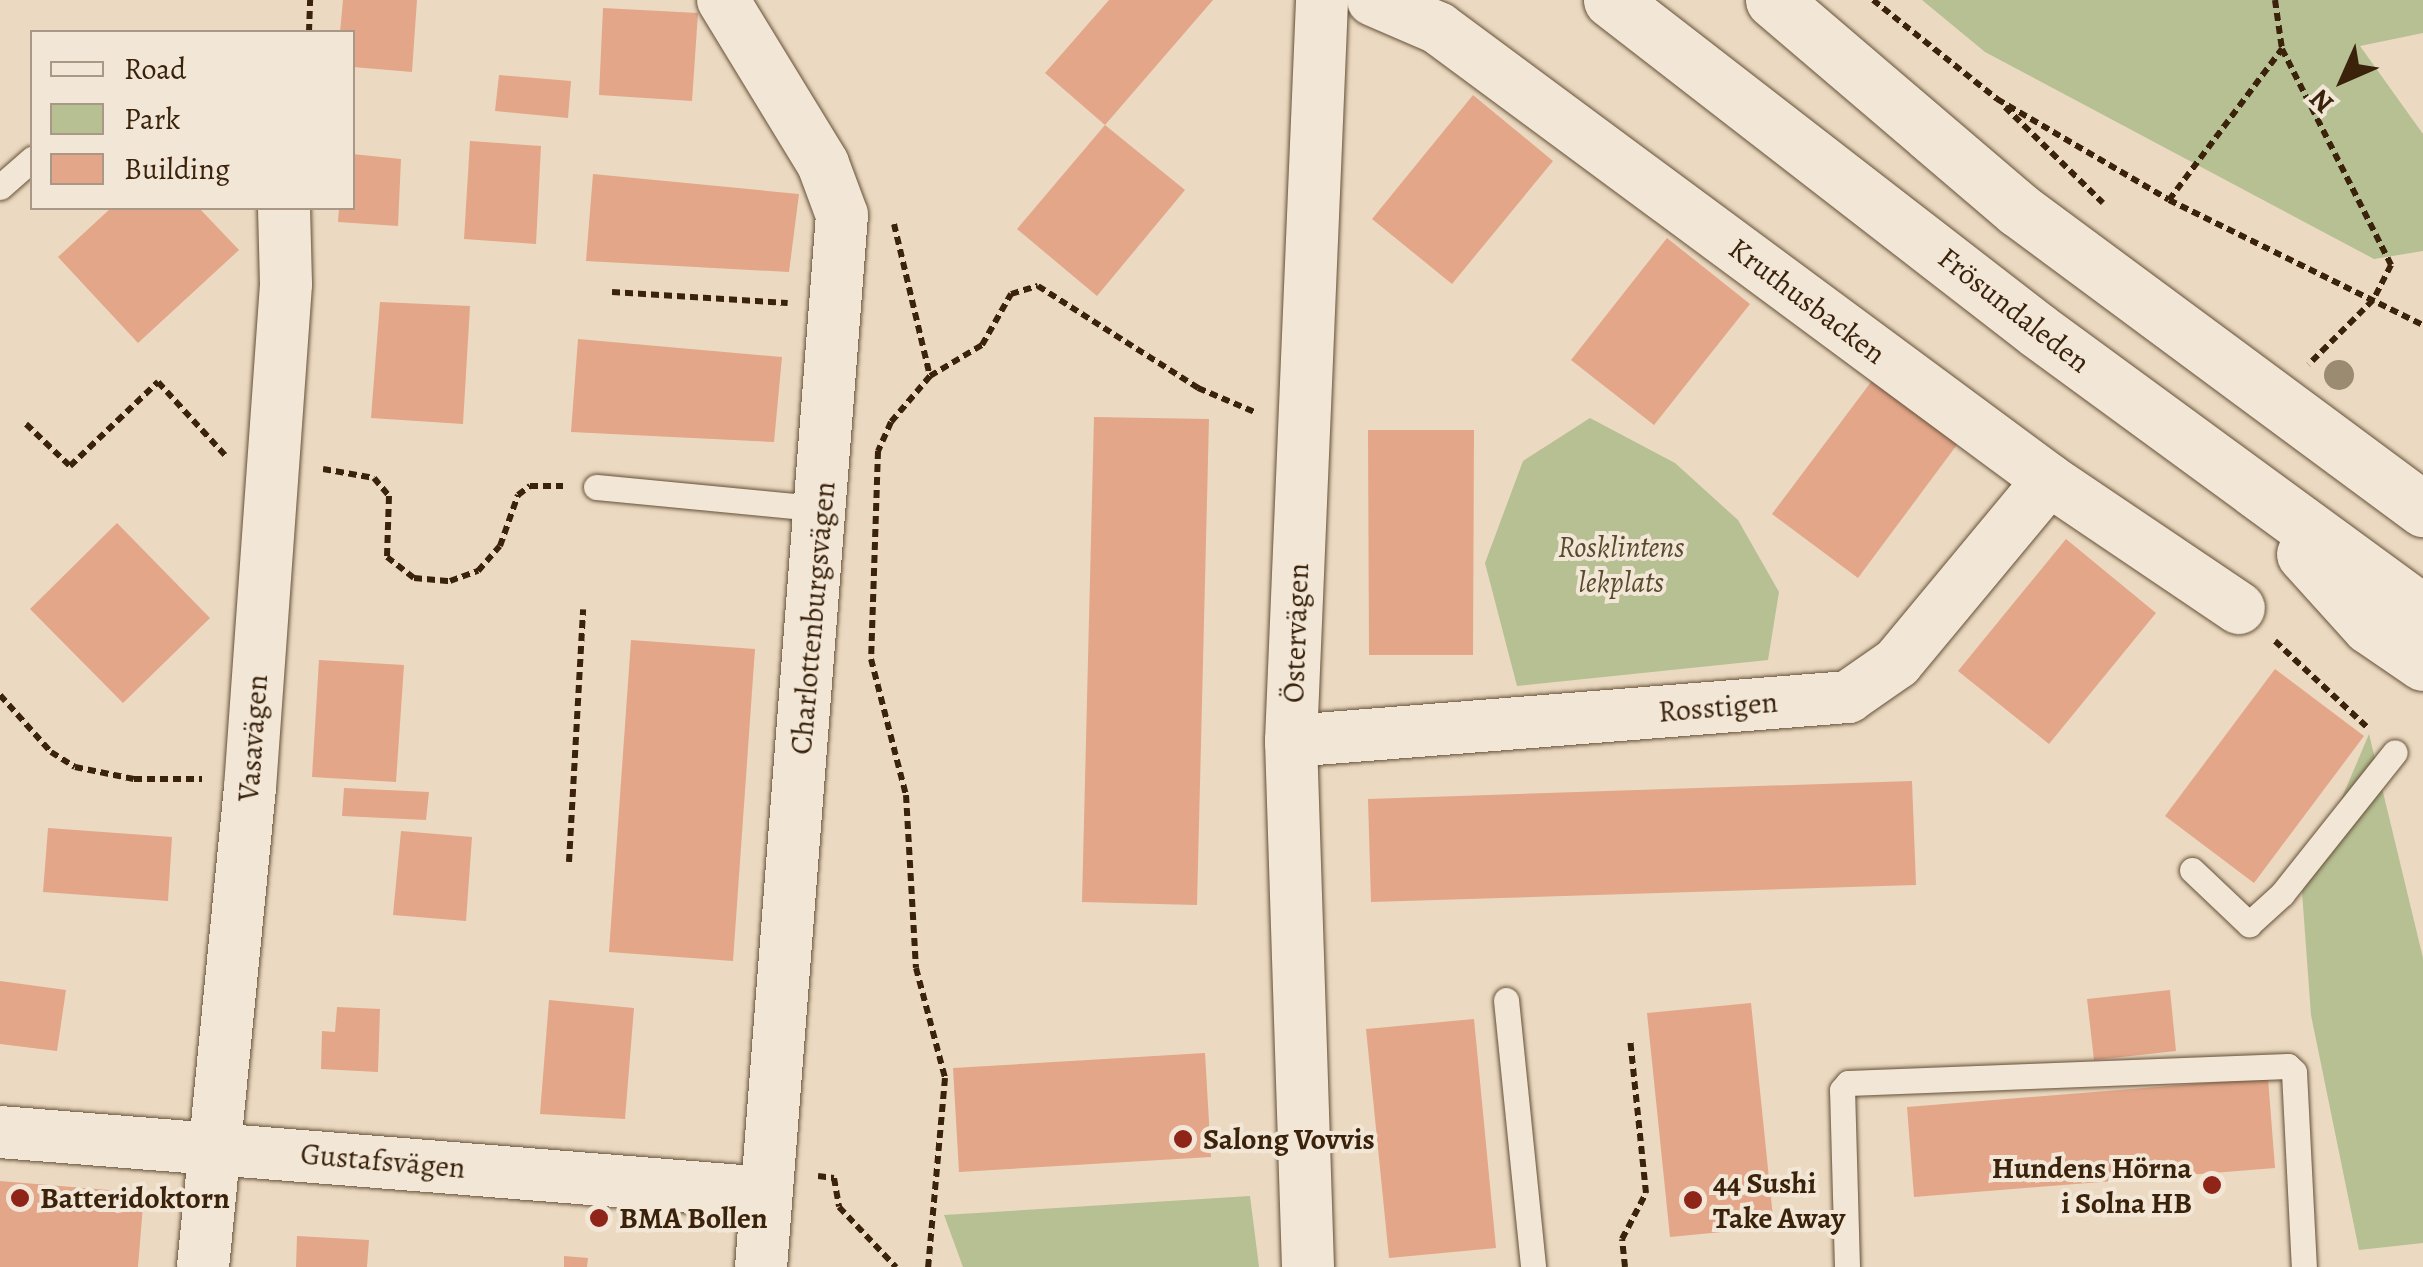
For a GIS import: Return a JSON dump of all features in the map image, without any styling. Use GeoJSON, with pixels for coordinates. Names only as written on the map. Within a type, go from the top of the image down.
{"type":"FeatureCollection","features":[{"type":"Feature","properties":{"kind":"main road","name":"Frösundaleden"},"geometry":{"type":"LineString","coordinates":[[1611,0],[2265,499],[2423,612]]}},
{"type":"Feature","properties":{"kind":"main road"},"geometry":{"type":"LineString","coordinates":[[1773,0],[2019,210],[2419,504]]}},
{"type":"Feature","properties":{"kind":"main road"},"geometry":{"type":"LineString","coordinates":[[2265,499],[2318,574],[2370,626],[2423,663]]}},
{"type":"Feature","properties":{"kind":"street","name":"Charlottenburgsvägen"},"geometry":{"type":"LineString","coordinates":[[723,0],[823,164],[842,216],[839,306],[761,1267]]}},
{"type":"Feature","properties":{"kind":"street","name":"Östervägen"},"geometry":{"type":"LineString","coordinates":[[1308,1267],[1291,741],[1322,0]]}},
{"type":"Feature","properties":{"kind":"street","name":"Kruthusbacken"},"geometry":{"type":"LineString","coordinates":[[1373,0],[1438,28],[2049,480],[2239,608]]}},
{"type":"Feature","properties":{"kind":"street","name":"Vasavägen"},"geometry":{"type":"LineString","coordinates":[[202,1267],[250,788],[286,284],[284,210]]}},
{"type":"Feature","properties":{"kind":"street","name":"Rosstigen"},"geometry":{"type":"LineString","coordinates":[[1291,741],[1848,697],[1897,663],[2049,480]]}},
{"type":"Feature","properties":{"kind":"street","name":"Gustafsvägen"},"geometry":{"type":"LineString","coordinates":[[0,1132],[767,1180]]}},
{"type":"Feature","properties":{"kind":"lane"},"geometry":{"type":"LineString","coordinates":[[0,187],[30,161]]}},
{"type":"Feature","properties":{"kind":"lane"},"geometry":{"type":"LineString","coordinates":[[596,487],[822,509]]}},
{"type":"Feature","properties":{"kind":"lane"},"geometry":{"type":"LineString","coordinates":[[2192,870],[2249,924],[2282,894],[2395,752]]}},
{"type":"Feature","properties":{"kind":"lane"},"geometry":{"type":"LineString","coordinates":[[1506,1000],[1533,1267]]}},
{"type":"Feature","properties":{"kind":"lane"},"geometry":{"type":"LineString","coordinates":[[1847,1267],[1842,1090],[1848,1083],[2288,1066],[2294,1072],[2304,1267]]}},
{"type":"Feature","properties":{"kind":"path"},"geometry":{"type":"LineString","coordinates":[[308,30],[310,0]]}},
{"type":"Feature","properties":{"kind":"path"},"geometry":{"type":"LineString","coordinates":[[1873,0],[1997,99],[2106,206]]}},
{"type":"Feature","properties":{"kind":"path"},"geometry":{"type":"LineString","coordinates":[[2275,0],[2282,48],[2391,264],[2374,300],[2308,365]]}},
{"type":"Feature","properties":{"kind":"path"},"geometry":{"type":"LineString","coordinates":[[2169,200],[2282,48]]}},
{"type":"Feature","properties":{"kind":"path"},"geometry":{"type":"LineString","coordinates":[[1997,99],[2169,200],[2423,326]]}},
{"type":"Feature","properties":{"kind":"path"},"geometry":{"type":"LineString","coordinates":[[892,216],[930,376]]}},
{"type":"Feature","properties":{"kind":"path"},"geometry":{"type":"LineString","coordinates":[[928,1267],[945,1078],[916,968],[906,795],[871,659],[878,451],[890,422],[930,376],[982,345],[1011,294],[1038,286],[1198,388],[1248,412],[1305,420]]}},
{"type":"Feature","properties":{"kind":"path"},"geometry":{"type":"LineString","coordinates":[[612,292],[839,306]]}},
{"type":"Feature","properties":{"kind":"path"},"geometry":{"type":"LineString","coordinates":[[26,424],[70,466],[158,382],[271,483],[374,478],[389,496],[387,558],[414,578],[450,580],[478,571],[500,546],[518,494],[530,486],[596,487]]}},
{"type":"Feature","properties":{"kind":"path"},"geometry":{"type":"LineString","coordinates":[[2239,608],[2395,752]]}},
{"type":"Feature","properties":{"kind":"path"},"geometry":{"type":"LineString","coordinates":[[570,862],[583,609]]}},
{"type":"Feature","properties":{"kind":"path"},"geometry":{"type":"LineString","coordinates":[[0,695],[51,752],[75,767],[134,779],[203,780]]}},
{"type":"Feature","properties":{"kind":"path"},"geometry":{"type":"LineString","coordinates":[[1626,1267],[1622,1239],[1646,1192],[1630,1040]]}},
{"type":"Feature","properties":{"kind":"path"},"geometry":{"type":"LineString","coordinates":[[767,1180],[834,1178],[839,1207],[896,1267]]}},
{"type":"Feature","properties":{"kind":"green space"},"geometry":{"type":"Polygon","coordinates":[[[1922,0],[2423,0],[2423,33],[2360,46],[2423,134],[2423,251],[2374,259],[1985,52],[1922,0]]]}},
{"type":"Feature","properties":{"kind":"green space","name":"Rosklintens lekplats"},"geometry":{"type":"Polygon","coordinates":[[[1590,418],[1675,463],[1738,520],[1779,592],[1768,660],[1517,686],[1485,563],[1523,461],[1590,418]]]}},
{"type":"Feature","properties":{"kind":"green space"},"geometry":{"type":"Polygon","coordinates":[[[2369,734],[2423,958],[2423,1243],[2359,1250],[2311,1015],[2302,892],[2369,734]]]}},
{"type":"Feature","properties":{"kind":"green space"},"geometry":{"type":"Polygon","coordinates":[[[1250,1196],[1259,1267],[963,1267],[944,1215],[1250,1196]]]}},
{"type":"Feature","properties":{"kind":"building"},"geometry":{"type":"Polygon","coordinates":[[[343,0],[417,0],[412,72],[355,67],[355,30],[340,30],[343,0]]]}},
{"type":"Feature","properties":{"kind":"building"},"geometry":{"type":"Polygon","coordinates":[[[1109,0],[1213,0],[1105,125],[1045,73],[1109,0]]]}},
{"type":"Feature","properties":{"kind":"building"},"geometry":{"type":"Polygon","coordinates":[[[603,8],[698,13],[692,101],[599,95],[603,8]]]}},
{"type":"Feature","properties":{"kind":"building"},"geometry":{"type":"Polygon","coordinates":[[[499,75],[571,81],[568,118],[495,111],[499,75]]]}},
{"type":"Feature","properties":{"kind":"building"},"geometry":{"type":"Polygon","coordinates":[[[1473,95],[1553,161],[1452,284],[1372,219],[1473,95]]]}},
{"type":"Feature","properties":{"kind":"building"},"geometry":{"type":"Polygon","coordinates":[[[1105,125],[1185,190],[1097,296],[1017,229],[1105,125]]]}},
{"type":"Feature","properties":{"kind":"building"},"geometry":{"type":"Polygon","coordinates":[[[470,141],[541,146],[536,244],[464,239],[470,141]]]}},
{"type":"Feature","properties":{"kind":"building"},"geometry":{"type":"Polygon","coordinates":[[[355,154],[401,159],[398,226],[338,222],[339,210],[355,210],[355,154]]]}},
{"type":"Feature","properties":{"kind":"building"},"geometry":{"type":"Polygon","coordinates":[[[593,174],[799,194],[789,272],[586,261],[593,174]]]}},
{"type":"Feature","properties":{"kind":"building"},"geometry":{"type":"Polygon","coordinates":[[[109,210],[201,210],[239,250],[138,343],[58,257],[109,210]]]}},
{"type":"Feature","properties":{"kind":"building"},"geometry":{"type":"Polygon","coordinates":[[[1667,238],[1750,304],[1654,425],[1571,360],[1667,238]]]}},
{"type":"Feature","properties":{"kind":"building"},"geometry":{"type":"Polygon","coordinates":[[[380,302],[470,306],[463,424],[371,418],[380,302]]]}},
{"type":"Feature","properties":{"kind":"building"},"geometry":{"type":"Polygon","coordinates":[[[578,339],[782,357],[774,442],[571,432],[578,339]]]}},
{"type":"Feature","properties":{"kind":"building"},"geometry":{"type":"Polygon","coordinates":[[[1877,374],[1962,438],[1858,578],[1772,514],[1877,374]]]}},
{"type":"Feature","properties":{"kind":"building"},"geometry":{"type":"Polygon","coordinates":[[[1094,417],[1209,419],[1197,905],[1082,902],[1094,417]]]}},
{"type":"Feature","properties":{"kind":"building"},"geometry":{"type":"Polygon","coordinates":[[[1368,430],[1474,430],[1473,655],[1369,655],[1368,430]]]}},
{"type":"Feature","properties":{"kind":"building"},"geometry":{"type":"Polygon","coordinates":[[[117,523],[210,618],[123,703],[30,609],[117,523]]]}},
{"type":"Feature","properties":{"kind":"building"},"geometry":{"type":"Polygon","coordinates":[[[2066,539],[2156,613],[2049,744],[1958,671],[2066,539]]]}},
{"type":"Feature","properties":{"kind":"building"},"geometry":{"type":"Polygon","coordinates":[[[631,640],[755,649],[733,961],[609,952],[631,640]]]}},
{"type":"Feature","properties":{"kind":"building"},"geometry":{"type":"Polygon","coordinates":[[[319,660],[404,665],[396,782],[312,777],[319,660]]]}},
{"type":"Feature","properties":{"kind":"building"},"geometry":{"type":"Polygon","coordinates":[[[2275,669],[2364,736],[2254,883],[2165,816],[2275,669]]]}},
{"type":"Feature","properties":{"kind":"building"},"geometry":{"type":"Polygon","coordinates":[[[1912,781],[1916,885],[1371,902],[1368,799],[1912,781]]]}},
{"type":"Feature","properties":{"kind":"building"},"geometry":{"type":"Polygon","coordinates":[[[344,788],[429,792],[426,820],[342,816],[344,788]]]}},
{"type":"Feature","properties":{"kind":"building"},"geometry":{"type":"Polygon","coordinates":[[[48,828],[172,837],[168,901],[43,892],[48,828]]]}},
{"type":"Feature","properties":{"kind":"building"},"geometry":{"type":"Polygon","coordinates":[[[401,831],[472,837],[466,921],[393,915],[401,831]]]}},
{"type":"Feature","properties":{"kind":"building"},"geometry":{"type":"Polygon","coordinates":[[[0,981],[66,990],[57,1051],[0,1044],[0,981]]]}},
{"type":"Feature","properties":{"kind":"building"},"geometry":{"type":"Polygon","coordinates":[[[2170,990],[2176,1051],[2094,1060],[2087,999],[2170,990]]]}},
{"type":"Feature","properties":{"kind":"building"},"geometry":{"type":"Polygon","coordinates":[[[549,1000],[634,1008],[625,1119],[540,1114],[549,1000]]]}},
{"type":"Feature","properties":{"kind":"building"},"geometry":{"type":"Polygon","coordinates":[[[1751,1003],[1774,1227],[1670,1237],[1647,1013],[1751,1003]]]}},
{"type":"Feature","properties":{"kind":"building"},"geometry":{"type":"Polygon","coordinates":[[[337,1007],[380,1009],[378,1072],[321,1069],[322,1031],[335,1032],[337,1007]]]}},
{"type":"Feature","properties":{"kind":"building"},"geometry":{"type":"Polygon","coordinates":[[[1474,1019],[1496,1248],[1389,1258],[1366,1029],[1474,1019]]]}},
{"type":"Feature","properties":{"kind":"building"},"geometry":{"type":"Polygon","coordinates":[[[1205,1053],[1211,1157],[959,1172],[953,1068],[1205,1053]]]}},
{"type":"Feature","properties":{"kind":"building"},"geometry":{"type":"Polygon","coordinates":[[[2268,1078],[2275,1168],[1914,1197],[1907,1107],[2268,1078]]]}},
{"type":"Feature","properties":{"kind":"building"},"geometry":{"type":"Polygon","coordinates":[[[0,1181],[144,1193],[138,1267],[0,1267],[0,1181]]]}},
{"type":"Feature","properties":{"kind":"building"},"geometry":{"type":"Polygon","coordinates":[[[297,1236],[369,1240],[367,1267],[296,1267],[297,1236]]]}},
{"type":"Feature","properties":{"kind":"building"},"geometry":{"type":"Polygon","coordinates":[[[564,1256],[588,1258],[587,1267],[564,1267],[564,1256]]]}},
{"type":"Feature","properties":{"kind":"place","name":"Salong Vovvis"},"geometry":{"type":"Point","coordinates":[1183,1139]}},
{"type":"Feature","properties":{"kind":"place","name":"Hundens Hörna i Solna HB"},"geometry":{"type":"Point","coordinates":[2212,1185]}},
{"type":"Feature","properties":{"kind":"place","name":"Batteridoktorn"},"geometry":{"type":"Point","coordinates":[20,1198]}},
{"type":"Feature","properties":{"kind":"place","name":"44 Sushi Take Away"},"geometry":{"type":"Point","coordinates":[1693,1200]}},
{"type":"Feature","properties":{"kind":"place","name":"BMA Bollen"},"geometry":{"type":"Point","coordinates":[599,1218]}}]}
